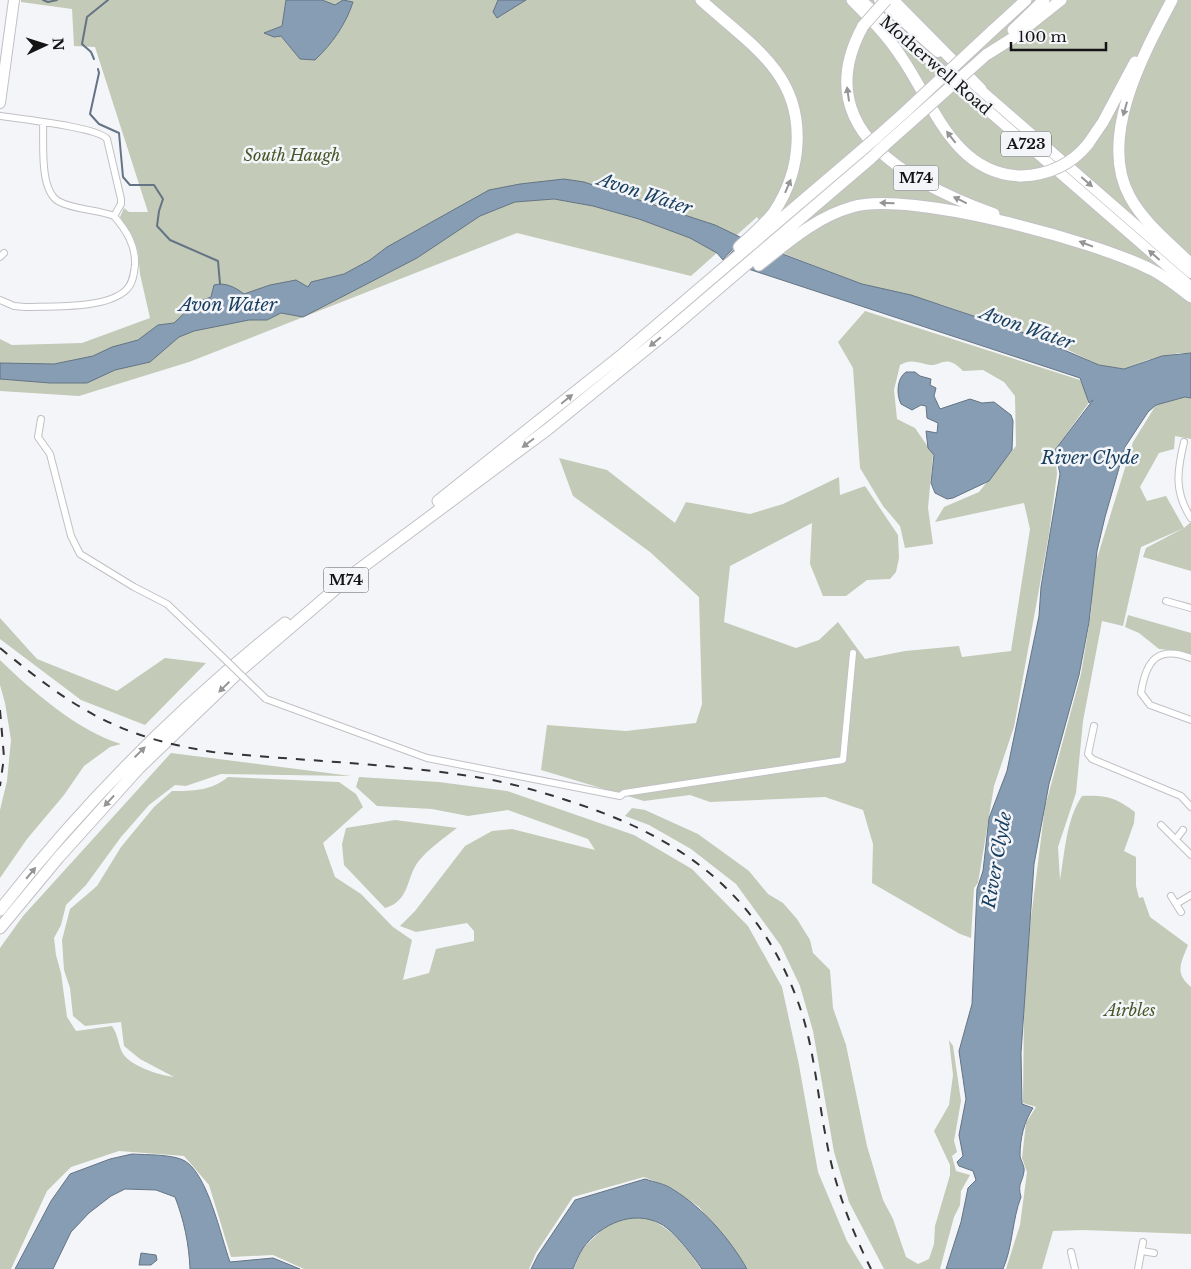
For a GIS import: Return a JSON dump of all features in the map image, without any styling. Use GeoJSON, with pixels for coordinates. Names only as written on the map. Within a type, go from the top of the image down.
{"type":"FeatureCollection","features":[{"type":"Feature","properties":{"kind":"highway","name":"M74"},"geometry":{"type":"LineString","coordinates":[[695,0],[738,33]]}},
{"type":"Feature","properties":{"kind":"highway","name":"M74"},"geometry":{"type":"LineString","coordinates":[[701,0],[758,51],[776,72],[789,95],[796,121],[797,149],[792,174],[767,228]]}},
{"type":"Feature","properties":{"kind":"highway"},"geometry":{"type":"LineString","coordinates":[[852,0],[896,49],[946,131],[963,152],[989,169],[1021,176],[1041,174],[1056,169],[1070,161],[1088,144],[1117,97],[1167,0]]}},
{"type":"Feature","properties":{"kind":"highway","name":"M74"},"geometry":{"type":"LineString","coordinates":[[886,0],[862,26],[849,56],[847,68],[848,96],[859,127],[875,148],[906,173],[964,202],[1055,236]]}},
{"type":"Feature","properties":{"kind":"highway"},"geometry":{"type":"LineString","coordinates":[[893,0],[981,89]]}},
{"type":"Feature","properties":{"kind":"highway","name":"M74"},"geometry":{"type":"LineString","coordinates":[[909,117],[992,31],[1026,0]]}},
{"type":"Feature","properties":{"kind":"highway","name":"M74"},"geometry":{"type":"LineString","coordinates":[[0,910],[83,812],[137,755],[233,664],[623,354],[767,228],[866,154],[986,55],[1044,0]]}},
{"type":"Feature","properties":{"kind":"highway","name":"M74"},"geometry":{"type":"LineString","coordinates":[[986,55],[1013,38],[1062,0]]}},
{"type":"Feature","properties":{"kind":"highway"},"geometry":{"type":"LineString","coordinates":[[1172,0],[1148,45],[1128,100],[1119,139],[1119,162],[1123,180],[1135,205],[1191,264]]}},
{"type":"Feature","properties":{"kind":"highway","name":"M74"},"geometry":{"type":"LineString","coordinates":[[0,928],[58,858],[139,768],[242,669],[353,574],[548,428],[789,236],[866,154]]}},
{"type":"Feature","properties":{"kind":"highway","name":"M74"},"geometry":{"type":"LineString","coordinates":[[789,236],[840,211],[867,204],[882,203],[920,206],[987,218],[1072,239],[1150,268],[1191,297]]}},
{"type":"Feature","properties":{"kind":"main road"},"geometry":{"type":"LineString","coordinates":[[0,103],[3,66],[14,0]]}},
{"type":"Feature","properties":{"kind":"main road","name":"Motherwell Road"},"geometry":{"type":"LineString","coordinates":[[862,0],[1191,287]]}},
{"type":"Feature","properties":{"kind":"main road","name":"Motherwell Road"},"geometry":{"type":"LineString","coordinates":[[878,0],[1191,273]]}},
{"type":"Feature","properties":{"kind":"street"},"geometry":{"type":"LineString","coordinates":[[0,116],[44,122],[104,135],[107,139],[121,199],[121,204],[114,216]]}},
{"type":"Feature","properties":{"kind":"street"},"geometry":{"type":"LineString","coordinates":[[0,300],[14,306],[24,307],[98,302],[119,295],[128,289],[134,274],[135,260],[127,231],[114,216],[57,200],[49,192],[46,182],[44,122]]}},
{"type":"Feature","properties":{"kind":"street"},"geometry":{"type":"LineString","coordinates":[[40,418],[38,437],[50,454],[71,536],[80,554],[166,604],[266,699],[427,758],[620,796],[624,793],[843,760],[853,653]]}},
{"type":"Feature","properties":{"kind":"street"},"geometry":{"type":"LineString","coordinates":[[1184,442],[1177,483],[1184,507],[1191,518]]}},
{"type":"Feature","properties":{"kind":"street"},"geometry":{"type":"LineString","coordinates":[[1166,601],[1191,608]]}},
{"type":"Feature","properties":{"kind":"street"},"geometry":{"type":"LineString","coordinates":[[1191,658],[1171,652],[1162,653],[1153,661],[1141,693],[1150,705],[1191,720]]}},
{"type":"Feature","properties":{"kind":"street"},"geometry":{"type":"LineString","coordinates":[[1094,726],[1088,754],[1092,759],[1181,796],[1191,808]]}},
{"type":"Feature","properties":{"kind":"street"},"geometry":{"type":"LineString","coordinates":[[1161,825],[1191,854]]}},
{"type":"Feature","properties":{"kind":"street"},"geometry":{"type":"LineString","coordinates":[[1176,839],[1183,830]]}},
{"type":"Feature","properties":{"kind":"street"},"geometry":{"type":"LineString","coordinates":[[1176,904],[1191,895]]}},
{"type":"Feature","properties":{"kind":"street"},"geometry":{"type":"LineString","coordinates":[[1171,896],[1181,912]]}},
{"type":"Feature","properties":{"kind":"street"},"geometry":{"type":"LineString","coordinates":[[1138,1269],[1143,1242]]}},
{"type":"Feature","properties":{"kind":"street"},"geometry":{"type":"LineString","coordinates":[[1142,1251],[1154,1252]]}},
{"type":"Feature","properties":{"kind":"street"},"geometry":{"type":"LineString","coordinates":[[1071,1252],[1074,1266],[1081,1260]]}},
{"type":"Feature","properties":{"kind":"green space","name":"South Haugh"},"geometry":{"type":"Polygon","coordinates":[[[21,0],[1191,0],[1191,353],[1179,353],[1147,360],[1124,369],[1099,365],[1068,350],[943,305],[862,284],[785,254],[757,217],[691,276],[517,233],[189,362],[79,396],[0,391],[0,339],[12,345],[82,343],[150,318],[140,274],[138,251],[132,235],[120,217],[124,208],[129,212],[148,212],[95,47],[74,46],[72,9],[21,2],[21,0]]]}},
{"type":"Feature","properties":{"kind":"green space"},"geometry":{"type":"Polygon","coordinates":[[[865,311],[1080,380],[1087,393],[1088,404],[1055,450],[1057,474],[1049,534],[1014,727],[994,786],[978,883],[974,888],[971,938],[960,934],[872,883],[873,844],[863,810],[825,797],[710,802],[690,795],[644,801],[541,770],[547,725],[626,731],[696,723],[702,704],[699,597],[650,552],[573,496],[559,458],[607,470],[675,523],[686,502],[750,514],[783,504],[839,477],[840,495],[865,486],[898,535],[899,558],[896,572],[890,579],[867,580],[846,596],[823,596],[810,564],[812,523],[730,566],[724,622],[796,648],[819,640],[838,622],[865,659],[905,651],[959,646],[962,657],[1011,651],[1030,529],[1024,503],[935,522],[944,507],[979,492],[1016,446],[1015,396],[1004,382],[983,370],[963,371],[955,364],[947,362],[930,365],[911,361],[900,365],[894,390],[897,419],[915,428],[933,454],[928,508],[933,544],[905,548],[900,526],[883,506],[860,468],[853,368],[838,342],[865,311]]]}},
{"type":"Feature","properties":{"kind":"green space","name":"Airbles"},"geometry":{"type":"Polygon","coordinates":[[[1185,397],[1191,398],[1191,439],[1175,436],[1174,449],[1159,453],[1140,487],[1147,501],[1166,496],[1184,528],[1141,547],[1123,626],[1102,621],[1083,721],[1076,793],[1058,847],[1060,880],[1069,826],[1082,796],[1110,798],[1122,803],[1135,812],[1134,823],[1124,851],[1136,857],[1136,886],[1139,898],[1143,897],[1150,917],[1188,945],[1180,968],[1182,977],[1191,987],[1191,1234],[1083,1230],[1053,1231],[1042,1269],[1006,1269],[1020,1225],[1027,1172],[1022,1158],[1026,1123],[1036,1107],[1023,1103],[1024,1008],[1030,926],[1045,807],[1081,674],[1091,613],[1094,568],[1133,442],[1156,405],[1185,397]]]}},
{"type":"Feature","properties":{"kind":"green space"},"geometry":{"type":"Polygon","coordinates":[[[1191,522],[1191,571],[1143,557],[1146,548],[1184,528],[1191,522]]]}},
{"type":"Feature","properties":{"kind":"green space"},"geometry":{"type":"Polygon","coordinates":[[[1128,615],[1191,633],[1191,655],[1181,651],[1159,649],[1139,633],[1125,627],[1128,615]]]}},
{"type":"Feature","properties":{"kind":"green space"},"geometry":{"type":"Polygon","coordinates":[[[0,618],[37,659],[117,691],[165,658],[206,663],[145,725],[81,700],[0,639],[0,618]]]}},
{"type":"Feature","properties":{"kind":"green space"},"geometry":{"type":"Polygon","coordinates":[[[0,660],[56,709],[88,730],[121,744],[110,747],[84,766],[64,795],[27,839],[0,878],[0,810],[7,781],[11,740],[0,685],[0,660]]]}},
{"type":"Feature","properties":{"kind":"green space"},"geometry":{"type":"Polygon","coordinates":[[[171,753],[351,776],[221,774],[186,786],[175,785],[149,805],[121,837],[86,885],[66,905],[61,925],[54,938],[67,1017],[76,1031],[112,1026],[122,1052],[131,1062],[153,1072],[174,1077],[140,1059],[124,1046],[121,1022],[85,1026],[73,1016],[70,988],[64,970],[62,940],[70,909],[97,886],[121,847],[154,807],[172,791],[208,788],[228,777],[339,782],[356,794],[363,807],[323,843],[335,877],[361,894],[393,927],[412,940],[403,980],[429,973],[436,949],[474,941],[474,931],[467,923],[416,932],[400,926],[415,911],[465,846],[492,831],[512,829],[595,850],[588,839],[508,810],[468,816],[432,809],[377,806],[356,787],[359,777],[439,782],[507,791],[634,835],[692,869],[748,926],[782,987],[799,1065],[818,1172],[847,1241],[864,1269],[748,1269],[699,1207],[672,1188],[644,1177],[573,1197],[536,1253],[529,1269],[304,1269],[273,1255],[231,1257],[209,1185],[184,1156],[119,1151],[71,1167],[47,1191],[11,1269],[0,1269],[0,948],[23,916],[171,753]]]}},
{"type":"Feature","properties":{"kind":"green space"},"geometry":{"type":"Polygon","coordinates":[[[632,808],[645,810],[698,834],[749,871],[768,894],[783,903],[797,919],[810,940],[813,953],[830,970],[833,1008],[846,1045],[867,1146],[883,1200],[893,1219],[906,1257],[918,1264],[929,1259],[934,1244],[935,1226],[950,1175],[950,1165],[934,1131],[949,1105],[953,1075],[949,1040],[953,1046],[961,1101],[954,1141],[957,1152],[952,1156],[956,1171],[970,1175],[961,1191],[960,1205],[954,1217],[940,1269],[884,1269],[849,1202],[834,1152],[813,1031],[800,986],[781,946],[736,884],[691,849],[649,825],[625,816],[632,808]]]}},
{"type":"Feature","properties":{"kind":"green space"},"geometry":{"type":"Polygon","coordinates":[[[395,820],[457,828],[422,857],[414,868],[403,895],[393,905],[385,908],[344,865],[342,844],[346,828],[395,820]]]}},
{"type":"Feature","properties":{"kind":"green space"},"geometry":{"type":"Polygon","coordinates":[[[623,1218],[644,1218],[655,1222],[671,1232],[701,1269],[574,1269],[582,1249],[605,1227],[623,1218]]]}},
{"type":"Feature","properties":{"kind":"water"},"geometry":{"type":"Polygon","coordinates":[[[286,0],[322,0],[335,5],[343,0],[353,2],[338,33],[315,60],[300,59],[281,36],[274,37],[264,33],[282,26],[286,0]]]}},
{"type":"Feature","properties":{"kind":"water"},"geometry":{"type":"Polygon","coordinates":[[[498,0],[526,0],[497,18],[493,12],[498,0]]]}},
{"type":"Feature","properties":{"kind":"water","name":"Avon Water"},"geometry":{"type":"Polygon","coordinates":[[[564,179],[584,182],[715,225],[742,238],[723,260],[717,253],[690,238],[639,219],[593,206],[554,199],[515,202],[480,216],[417,258],[303,317],[281,313],[267,320],[249,320],[194,331],[179,337],[150,362],[115,370],[87,383],[50,383],[0,379],[0,363],[54,364],[93,356],[112,347],[138,340],[158,325],[174,323],[195,303],[211,297],[214,285],[230,286],[244,294],[270,285],[296,280],[308,287],[311,282],[344,274],[370,260],[387,247],[489,190],[564,179]]]}},
{"type":"Feature","properties":{"kind":"water","name":"River Clyde"},"geometry":{"type":"Polygon","coordinates":[[[743,239],[862,284],[911,295],[1027,334],[1099,365],[1124,369],[1162,356],[1191,353],[1191,398],[1185,397],[1156,405],[1148,412],[1125,447],[1097,551],[1089,622],[1079,675],[1049,784],[1034,864],[1021,1053],[1022,1104],[1033,1108],[1027,1119],[1022,1137],[1020,1156],[1024,1169],[1020,1186],[1021,1197],[1003,1269],[946,1269],[961,1222],[968,1188],[976,1180],[973,1171],[959,1166],[957,1162],[963,1156],[959,1135],[966,1099],[959,1051],[972,1004],[977,889],[983,871],[989,818],[1007,771],[1039,616],[1041,587],[1060,474],[1055,450],[1093,400],[1089,403],[1080,378],[724,261],[743,239]]]}},
{"type":"Feature","properties":{"kind":"water"},"geometry":{"type":"Polygon","coordinates":[[[906,372],[915,372],[920,376],[931,379],[930,385],[936,388],[934,396],[940,409],[970,399],[982,403],[994,402],[1011,415],[1013,421],[1012,450],[989,481],[953,498],[947,499],[935,493],[931,483],[934,455],[928,448],[926,431],[937,433],[938,423],[927,418],[926,406],[921,405],[912,410],[901,404],[898,396],[898,386],[906,372]]]}},
{"type":"Feature","properties":{"kind":"water"},"geometry":{"type":"Polygon","coordinates":[[[132,1154],[174,1157],[185,1161],[193,1168],[213,1207],[230,1262],[273,1258],[300,1269],[190,1269],[185,1232],[175,1197],[156,1190],[125,1189],[111,1196],[89,1213],[71,1232],[53,1269],[15,1269],[51,1201],[70,1174],[110,1159],[132,1154]]]}},
{"type":"Feature","properties":{"kind":"water"},"geometry":{"type":"Polygon","coordinates":[[[645,1179],[671,1188],[685,1197],[715,1225],[747,1269],[702,1269],[683,1244],[666,1227],[640,1218],[618,1221],[599,1232],[583,1248],[573,1269],[531,1269],[538,1255],[575,1200],[645,1179]]]}},
{"type":"Feature","properties":{"kind":"water"},"geometry":{"type":"Polygon","coordinates":[[[141,1253],[156,1255],[157,1260],[151,1265],[139,1265],[141,1253]]]}},
{"type":"Feature","properties":{"kind":"waterway"},"geometry":{"type":"LineString","coordinates":[[43,0],[48,2],[57,0]]}},
{"type":"Feature","properties":{"kind":"waterway"},"geometry":{"type":"LineString","coordinates":[[94,59],[91,52],[82,44],[87,17],[108,0]]}},
{"type":"Feature","properties":{"kind":"waterway"},"geometry":{"type":"LineString","coordinates":[[98,69],[99,73],[90,114],[99,124],[119,133],[123,177],[130,185],[154,185],[163,199],[157,226],[170,240],[218,261],[220,284]]}},
{"type":"Feature","properties":{"kind":"railway"},"geometry":{"type":"LineString","coordinates":[[0,648],[74,703],[98,717],[149,738],[213,752],[410,768],[499,781],[569,801],[608,815],[645,831],[679,850],[709,873],[736,898],[760,928],[781,963],[798,1002],[808,1035],[829,1155],[838,1189],[856,1237],[871,1269]]}},
{"type":"Feature","properties":{"kind":"railway"},"geometry":{"type":"LineString","coordinates":[[0,710],[4,757],[0,786]]}}]}
